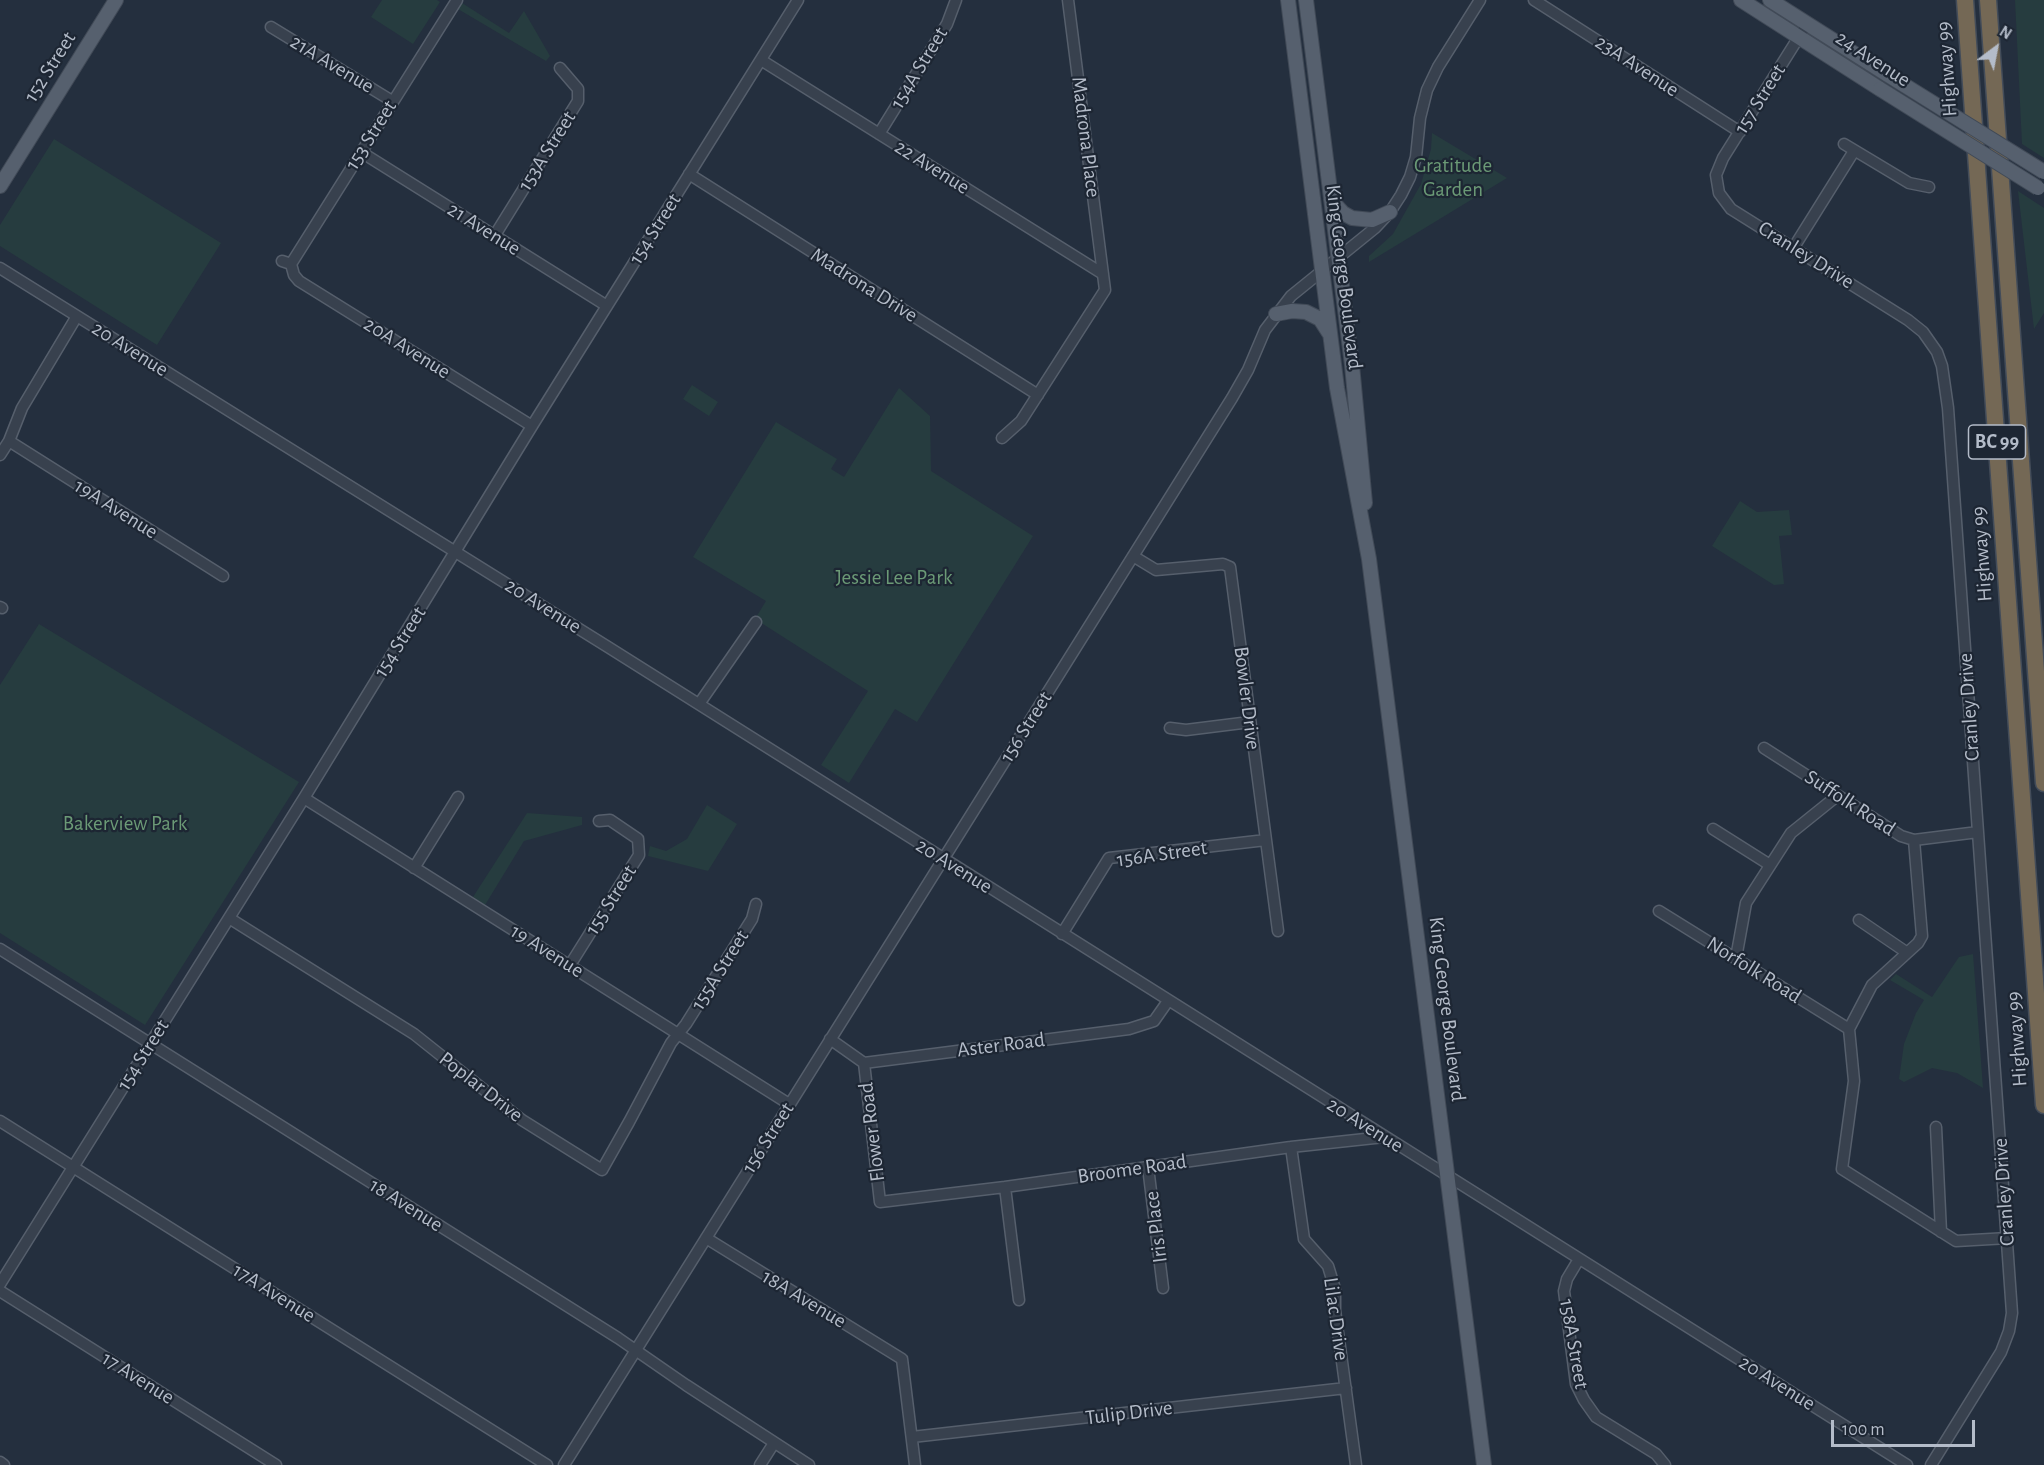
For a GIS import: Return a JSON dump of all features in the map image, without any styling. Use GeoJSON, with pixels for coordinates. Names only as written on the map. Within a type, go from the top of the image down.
{"type":"FeatureCollection","features":[{"type":"Feature","properties":{"kind":"highway","name":"Highway 99"},"geometry":{"type":"LineString","coordinates":[[1965,0],[2044,1105]]}},
{"type":"Feature","properties":{"kind":"highway","name":"BC 99"},"geometry":{"type":"LineString","coordinates":[[1989,0],[2044,783]]}},
{"type":"Feature","properties":{"kind":"main road","name":"152 Street"},"geometry":{"type":"LineString","coordinates":[[0,186],[116,0]]}},
{"type":"Feature","properties":{"kind":"main road","name":"King George Boulevard"},"geometry":{"type":"LineString","coordinates":[[1288,0],[1330,335],[1354,485],[1369,559]]}},
{"type":"Feature","properties":{"kind":"main road","name":"King George Boulevard"},"geometry":{"type":"LineString","coordinates":[[1306,0],[1352,365],[1369,559],[1484,1465]]}},
{"type":"Feature","properties":{"kind":"main road","name":"24 Avenue"},"geometry":{"type":"LineString","coordinates":[[1741,0],[2041,190]]}},
{"type":"Feature","properties":{"kind":"main road","name":"24 Avenue"},"geometry":{"type":"LineString","coordinates":[[1770,0],[2044,172]]}},
{"type":"Feature","properties":{"kind":"main road"},"geometry":{"type":"LineString","coordinates":[[1290,20],[1300,34],[1305,71],[1315,79]]}},
{"type":"Feature","properties":{"kind":"main road"},"geometry":{"type":"LineString","coordinates":[[1331,200],[1343,213],[1352,218],[1372,220],[1390,212]]}},
{"type":"Feature","properties":{"kind":"main road"},"geometry":{"type":"LineString","coordinates":[[1276,314],[1292,311],[1306,312],[1320,319],[1330,335]]}},
{"type":"Feature","properties":{"kind":"street","name":"153 Street"},"geometry":{"type":"LineString","coordinates":[[287,262],[361,152],[457,0]]}},
{"type":"Feature","properties":{"kind":"street","name":"154 Street"},"geometry":{"type":"LineString","coordinates":[[0,1284],[798,0]]}},
{"type":"Feature","properties":{"kind":"street","name":"154A Street"},"geometry":{"type":"LineString","coordinates":[[879,134],[947,24],[956,0]]}},
{"type":"Feature","properties":{"kind":"street","name":"Madrona Place"},"geometry":{"type":"LineString","coordinates":[[1068,0],[1103,274]]}},
{"type":"Feature","properties":{"kind":"street","name":"156 Street"},"geometry":{"type":"LineString","coordinates":[[564,1465],[1232,398],[1248,370],[1265,330],[1291,296],[1375,228],[1390,212],[1401,195],[1414,164],[1420,118],[1427,90],[1438,67],[1480,0]]}},
{"type":"Feature","properties":{"kind":"street","name":"23A Avenue"},"geometry":{"type":"LineString","coordinates":[[1534,0],[1740,132]]}},
{"type":"Feature","properties":{"kind":"street","name":"157 Street"},"geometry":{"type":"LineString","coordinates":[[1716,175],[1723,158],[1807,24]]}},
{"type":"Feature","properties":{"kind":"street","name":"21A Avenue"},"geometry":{"type":"LineString","coordinates":[[271,27],[392,101]]}},
{"type":"Feature","properties":{"kind":"street","name":"22 Avenue"},"geometry":{"type":"LineString","coordinates":[[761,60],[1103,274]]}},
{"type":"Feature","properties":{"kind":"street","name":"153A Street"},"geometry":{"type":"LineString","coordinates":[[495,235],[578,101],[578,89],[560,68]]}},
{"type":"Feature","properties":{"kind":"street"},"geometry":{"type":"LineString","coordinates":[[1844,144],[1909,183],[1929,187]]}},
{"type":"Feature","properties":{"kind":"street"},"geometry":{"type":"LineString","coordinates":[[1794,248],[1854,151]]}},
{"type":"Feature","properties":{"kind":"street","name":"21 Avenue"},"geometry":{"type":"LineString","coordinates":[[361,152],[607,306]]}},
{"type":"Feature","properties":{"kind":"street","name":"Madrona Drive"},"geometry":{"type":"LineString","coordinates":[[689,174],[1038,395]]}},
{"type":"Feature","properties":{"kind":"street","name":"Cranley Drive"},"geometry":{"type":"LineString","coordinates":[[1716,175],[1719,193],[1731,208],[1908,320],[1923,333],[1942,366],[1948,408],[2013,1313],[2001,1352],[1931,1465]]}},
{"type":"Feature","properties":{"kind":"street","name":"20A Avenue"},"geometry":{"type":"LineString","coordinates":[[287,262],[299,281],[532,426]]}},
{"type":"Feature","properties":{"kind":"street","name":"20 Avenue"},"geometry":{"type":"LineString","coordinates":[[0,268],[699,704],[1906,1465]]}},
{"type":"Feature","properties":{"kind":"street"},"geometry":{"type":"LineString","coordinates":[[1002,438],[1022,421],[1105,290],[1103,274]]}},
{"type":"Feature","properties":{"kind":"street"},"geometry":{"type":"LineString","coordinates":[[0,454],[9,441],[22,408],[77,316]]}},
{"type":"Feature","properties":{"kind":"street","name":"19A Avenue"},"geometry":{"type":"LineString","coordinates":[[9,441],[223,576]]}},
{"type":"Feature","properties":{"kind":"street","name":"Bowler Drive"},"geometry":{"type":"LineString","coordinates":[[1133,556],[1156,570],[1223,564],[1230,567],[1278,930]]}},
{"type":"Feature","properties":{"kind":"street"},"geometry":{"type":"LineString","coordinates":[[699,704],[756,622]]}},
{"type":"Feature","properties":{"kind":"street"},"geometry":{"type":"LineString","coordinates":[[1170,728],[1186,730],[1250,722]]}},
{"type":"Feature","properties":{"kind":"street","name":"Suffolk Road"},"geometry":{"type":"LineString","coordinates":[[1764,748],[1901,836],[1914,840],[1978,832]]}},
{"type":"Feature","properties":{"kind":"street"},"geometry":{"type":"LineString","coordinates":[[1736,958],[1746,903],[1791,833],[1837,796]]}},
{"type":"Feature","properties":{"kind":"street"},"geometry":{"type":"LineString","coordinates":[[414,868],[458,797]]}},
{"type":"Feature","properties":{"kind":"street","name":"19 Avenue"},"geometry":{"type":"LineString","coordinates":[[304,798],[789,1104]]}},
{"type":"Feature","properties":{"kind":"street","name":"155 Street"},"geometry":{"type":"LineString","coordinates":[[570,965],[639,855],[638,839],[610,820],[599,821]]}},
{"type":"Feature","properties":{"kind":"street"},"geometry":{"type":"LineString","coordinates":[[1713,829],[1770,865]]}},
{"type":"Feature","properties":{"kind":"street","name":"156A Street"},"geometry":{"type":"LineString","coordinates":[[1062,934],[1109,858],[1266,840]]}},
{"type":"Feature","properties":{"kind":"street"},"geometry":{"type":"LineString","coordinates":[[1914,840],[1922,936],[1918,943],[1872,985],[1849,1029],[1854,1082],[1842,1169],[1956,1241],[2008,1238]]}},
{"type":"Feature","properties":{"kind":"street","name":"155A Street"},"geometry":{"type":"LineString","coordinates":[[678,1034],[752,919],[756,904]]}},
{"type":"Feature","properties":{"kind":"street","name":"Norfolk Road"},"geometry":{"type":"LineString","coordinates":[[1659,912],[1849,1029]]}},
{"type":"Feature","properties":{"kind":"street","name":"Poplar Drive"},"geometry":{"type":"LineString","coordinates":[[229,918],[414,1034],[522,1120],[602,1170],[670,1043],[678,1034]]}},
{"type":"Feature","properties":{"kind":"street"},"geometry":{"type":"LineString","coordinates":[[1859,920],[1906,952]]}},
{"type":"Feature","properties":{"kind":"street","name":"18 Avenue"},"geometry":{"type":"LineString","coordinates":[[0,949],[636,1350],[809,1465]]}},
{"type":"Feature","properties":{"kind":"street","name":"Aster Road"},"geometry":{"type":"LineString","coordinates":[[864,1063],[1129,1029],[1154,1021],[1168,1001]]}},
{"type":"Feature","properties":{"kind":"street"},"geometry":{"type":"LineString","coordinates":[[830,1039],[864,1063]]}},
{"type":"Feature","properties":{"kind":"street","name":"Flower Road"},"geometry":{"type":"LineString","coordinates":[[864,1063],[880,1202]]}},
{"type":"Feature","properties":{"kind":"street","name":"17A Avenue"},"geometry":{"type":"LineString","coordinates":[[0,1121],[547,1465]]}},
{"type":"Feature","properties":{"kind":"street"},"geometry":{"type":"LineString","coordinates":[[1936,1127],[1941,1232]]}},
{"type":"Feature","properties":{"kind":"street","name":"Broome Road"},"geometry":{"type":"LineString","coordinates":[[880,1202],[1291,1147],[1384,1137]]}},
{"type":"Feature","properties":{"kind":"street","name":"Lilac Drive"},"geometry":{"type":"LineString","coordinates":[[1291,1147],[1304,1239],[1328,1266],[1335,1289],[1335,1310],[1356,1465]]}},
{"type":"Feature","properties":{"kind":"street","name":"Iris Place"},"geometry":{"type":"LineString","coordinates":[[1148,1167],[1163,1288]]}},
{"type":"Feature","properties":{"kind":"street"},"geometry":{"type":"LineString","coordinates":[[1005,1187],[1019,1300]]}},
{"type":"Feature","properties":{"kind":"street","name":"18A Avenue"},"geometry":{"type":"LineString","coordinates":[[706,1238],[902,1359],[912,1437]]}},
{"type":"Feature","properties":{"kind":"street","name":"158A Street"},"geometry":{"type":"LineString","coordinates":[[1579,1259],[1567,1279],[1564,1291],[1576,1384],[1596,1417],[1656,1454],[1665,1465]]}},
{"type":"Feature","properties":{"kind":"street","name":"17 Avenue"},"geometry":{"type":"LineString","coordinates":[[0,1291],[276,1465]]}},
{"type":"Feature","properties":{"kind":"street","name":"Tulip Drive"},"geometry":{"type":"LineString","coordinates":[[912,1437],[1346,1388]]}},
{"type":"Feature","properties":{"kind":"street"},"geometry":{"type":"LineString","coordinates":[[912,1437],[915,1465]]}},
{"type":"Feature","properties":{"kind":"street"},"geometry":{"type":"LineString","coordinates":[[760,1465],[774,1443]]}},
{"type":"Feature","properties":{"kind":"street"},"geometry":{"type":"LineString","coordinates":[[0,1462],[4,1465]]}},
{"type":"Feature","properties":{"kind":"green space"},"geometry":{"type":"Polygon","coordinates":[[[382,0],[437,0],[440,2],[413,44],[371,17],[382,0]]]}},
{"type":"Feature","properties":{"kind":"green space"},"geometry":{"type":"Polygon","coordinates":[[[2015,0],[2044,0],[2044,158],[2022,144],[2015,0]]]}},
{"type":"Feature","properties":{"kind":"green space"},"geometry":{"type":"Polygon","coordinates":[[[462,3],[509,33],[524,11],[550,56],[546,61],[458,9],[462,3]]]}},
{"type":"Feature","properties":{"kind":"green space","name":"Gratitude Garden"},"geometry":{"type":"Polygon","coordinates":[[[1432,133],[1507,178],[1369,262],[1369,256],[1393,234],[1421,184],[1431,149],[1432,133]]]}},
{"type":"Feature","properties":{"kind":"green space"},"geometry":{"type":"Polygon","coordinates":[[[54,139],[221,243],[157,345],[0,246],[0,225],[54,139]]]}},
{"type":"Feature","properties":{"kind":"green space"},"geometry":{"type":"Polygon","coordinates":[[[2018,191],[2044,208],[2044,313],[2034,329],[2018,191]]]}},
{"type":"Feature","properties":{"kind":"green space"},"geometry":{"type":"Polygon","coordinates":[[[692,385],[718,402],[709,416],[683,399],[692,385]]]}},
{"type":"Feature","properties":{"kind":"green space","name":"Jessie Lee Park"},"geometry":{"type":"Polygon","coordinates":[[[899,388],[930,416],[931,471],[1033,536],[917,722],[895,709],[849,783],[821,765],[868,691],[755,619],[766,601],[693,557],[776,422],[837,459],[831,469],[844,477],[899,388]]]}},
{"type":"Feature","properties":{"kind":"green space"},"geometry":{"type":"Polygon","coordinates":[[[1740,501],[1757,512],[1789,510],[1792,535],[1779,536],[1784,584],[1774,585],[1712,546],[1740,501]]]}},
{"type":"Feature","properties":{"kind":"green space","name":"Bakerview Park"},"geometry":{"type":"Polygon","coordinates":[[[39,624],[299,782],[145,1025],[0,933],[0,685],[39,624]]]}},
{"type":"Feature","properties":{"kind":"green space"},"geometry":{"type":"Polygon","coordinates":[[[707,805],[737,824],[708,871],[648,856],[650,846],[666,851],[687,839],[707,805]]]}},
{"type":"Feature","properties":{"kind":"green space"},"geometry":{"type":"Polygon","coordinates":[[[527,813],[582,817],[582,825],[524,841],[485,905],[473,897],[527,813]]]}},
{"type":"Feature","properties":{"kind":"green space"},"geometry":{"type":"Polygon","coordinates":[[[1973,954],[1983,1088],[1957,1073],[1932,1068],[1904,1082],[1899,1079],[1904,1044],[1916,1013],[1924,1000],[1890,980],[1896,974],[1932,997],[1959,957],[1973,954]]]}}]}
